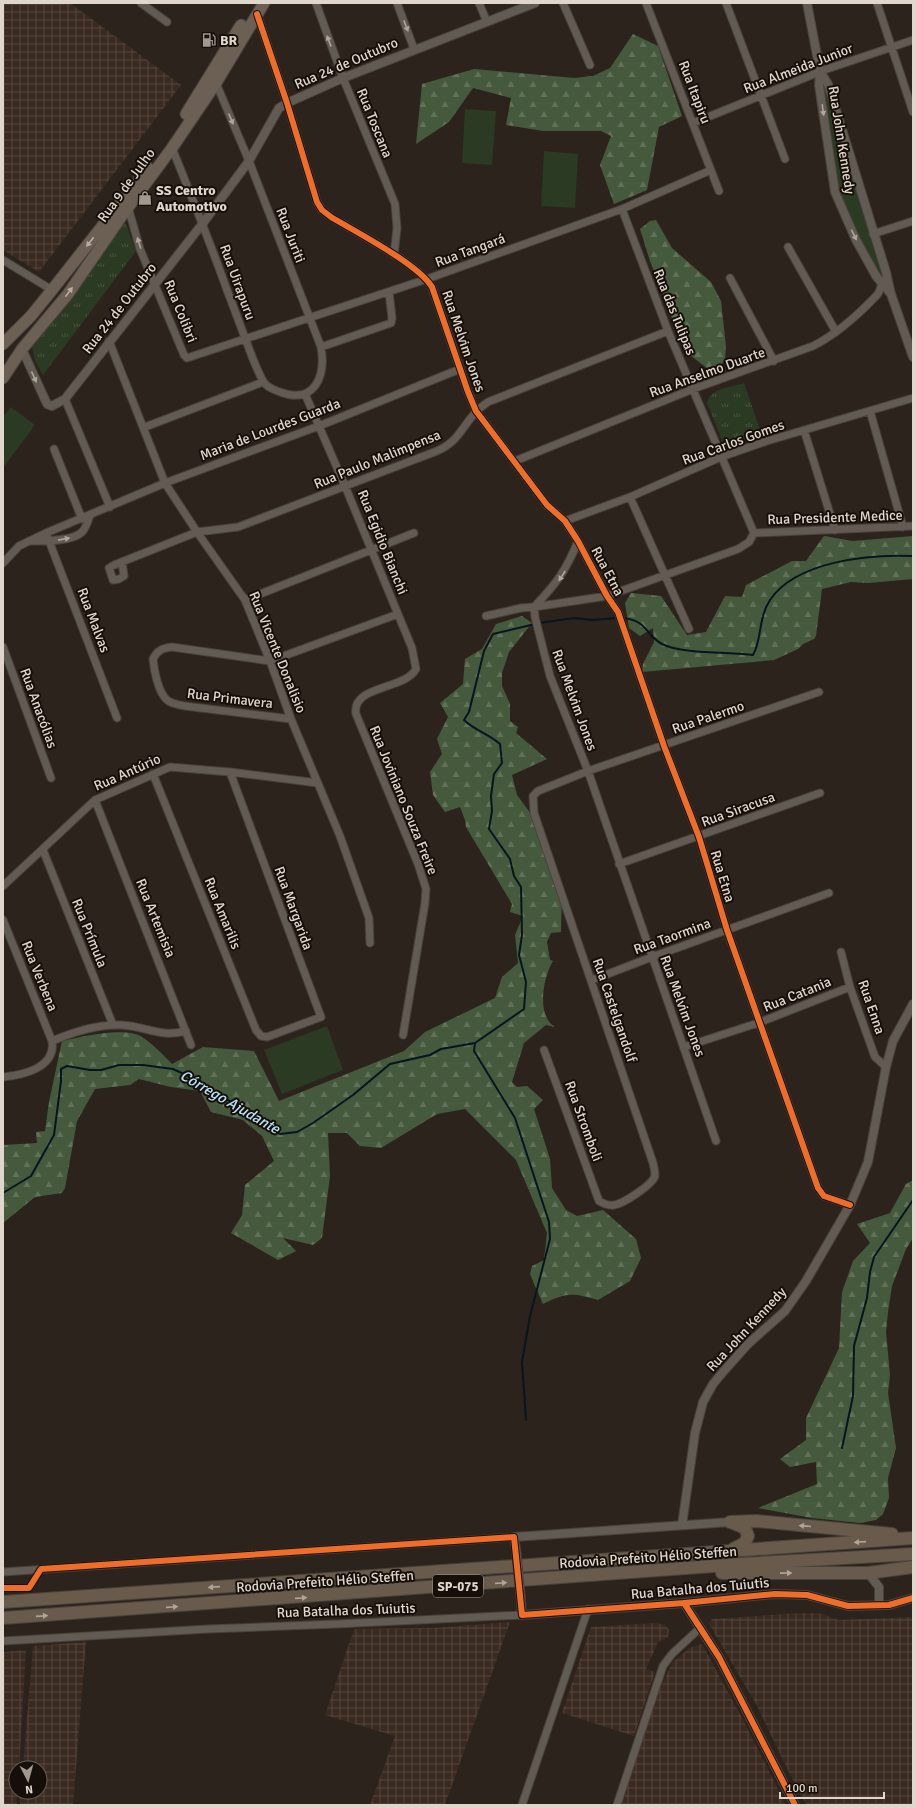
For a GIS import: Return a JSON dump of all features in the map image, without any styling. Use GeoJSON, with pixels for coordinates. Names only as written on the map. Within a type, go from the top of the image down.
{"type":"FeatureCollection","features":[{"type":"Feature","properties":{"kind":"highway"},"geometry":{"type":"LineString","coordinates":[[730,1522],[757,1521],[886,1533],[913,1538]]}},
{"type":"Feature","properties":{"kind":"highway"},"geometry":{"type":"LineString","coordinates":[[728,1551],[745,1543],[748,1536],[745,1528],[730,1522]]}},
{"type":"Feature","properties":{"kind":"highway","name":"Rodovia Prefeito Hélio Steffen"},"geometry":{"type":"LineString","coordinates":[[3,1602],[913,1538]]}},
{"type":"Feature","properties":{"kind":"highway","name":"Rodovia Prefeito Hélio Steffen"},"geometry":{"type":"LineString","coordinates":[[3,1618],[913,1554]]}},
{"type":"Feature","properties":{"kind":"highway"},"geometry":{"type":"LineString","coordinates":[[677,1570],[734,1573],[868,1573],[913,1568]]}},
{"type":"Feature","properties":{"kind":"highway"},"geometry":{"type":"LineString","coordinates":[[3,1594],[59,1594],[86,1596]]}},
{"type":"Feature","properties":{"kind":"main road","name":"Rua 9 de Julho"},"geometry":{"type":"LineString","coordinates":[[3,378],[22,349],[68,294],[116,215],[162,150],[245,20],[264,3]]}},
{"type":"Feature","properties":{"kind":"main road","name":"Rua 9 de Julho"},"geometry":{"type":"LineString","coordinates":[[3,344],[31,316],[116,215],[128,207],[172,148],[216,83],[256,9]]}},
{"type":"Feature","properties":{"kind":"main road"},"geometry":{"type":"LineString","coordinates":[[216,83],[213,75],[245,20]]}},
{"type":"Feature","properties":{"kind":"main road"},"geometry":{"type":"LineString","coordinates":[[37,330],[38,323],[53,302],[56,292],[52,290]]}},
{"type":"Feature","properties":{"kind":"street"},"geometry":{"type":"LineString","coordinates":[[140,3],[167,22]]}},
{"type":"Feature","properties":{"kind":"street","name":"Rua Toscana"},"geometry":{"type":"LineString","coordinates":[[316,3],[343,78],[395,204],[397,228],[394,255]]}},
{"type":"Feature","properties":{"kind":"street"},"geometry":{"type":"LineString","coordinates":[[397,3],[414,49]]}},
{"type":"Feature","properties":{"kind":"street"},"geometry":{"type":"LineString","coordinates":[[479,3],[487,22]]}},
{"type":"Feature","properties":{"kind":"street","name":"Rua 24 de Outubro"},"geometry":{"type":"LineString","coordinates":[[65,399],[203,223],[249,161],[275,113],[287,103],[343,78],[535,3]]}},
{"type":"Feature","properties":{"kind":"street"},"geometry":{"type":"LineString","coordinates":[[563,3],[590,65]]}},
{"type":"Feature","properties":{"kind":"street","name":"Rua Itapiru"},"geometry":{"type":"LineString","coordinates":[[646,3],[718,191]]}},
{"type":"Feature","properties":{"kind":"street"},"geometry":{"type":"LineString","coordinates":[[726,3],[785,159]]}},
{"type":"Feature","properties":{"kind":"street","name":"Rua John Kennedy"},"geometry":{"type":"LineString","coordinates":[[807,3],[820,71],[819,85],[835,192],[856,240],[876,276],[885,281]]}},
{"type":"Feature","properties":{"kind":"street"},"geometry":{"type":"LineString","coordinates":[[877,3],[913,112]]}},
{"type":"Feature","properties":{"kind":"street","name":"Rua Melvim Jones"},"geometry":{"type":"LineString","coordinates":[[256,9],[287,103],[312,190],[317,202],[322,210],[331,217],[394,255],[427,279],[432,287],[476,411],[548,505],[565,521],[578,541]]}},
{"type":"Feature","properties":{"kind":"street","name":"Rua Almeida Junior"},"geometry":{"type":"LineString","coordinates":[[693,123],[761,97],[820,71],[913,40]]}},
{"type":"Feature","properties":{"kind":"street","name":"Rua John Kennedy"},"geometry":{"type":"LineString","coordinates":[[820,71],[828,84],[873,234],[885,281],[913,357]]}},
{"type":"Feature","properties":{"kind":"street","name":"Rua Juriti"},"geometry":{"type":"LineString","coordinates":[[216,83],[249,161],[321,347],[323,360],[321,373],[316,386],[305,394]]}},
{"type":"Feature","properties":{"kind":"street","name":"Rua Uirapuru"},"geometry":{"type":"LineString","coordinates":[[172,148],[203,223],[245,339],[263,382]]}},
{"type":"Feature","properties":{"kind":"street","name":"Rua Tangará"},"geometry":{"type":"LineString","coordinates":[[187,358],[427,279],[622,209],[711,170]]}},
{"type":"Feature","properties":{"kind":"street","name":"Rua Colibri"},"geometry":{"type":"LineString","coordinates":[[128,207],[140,249],[156,283],[184,355],[187,358]]}},
{"type":"Feature","properties":{"kind":"street","name":"Rua das Tulipas"},"geometry":{"type":"LineString","coordinates":[[622,209],[668,331],[754,533]]}},
{"type":"Feature","properties":{"kind":"street"},"geometry":{"type":"LineString","coordinates":[[116,215],[128,221],[134,228]]}},
{"type":"Feature","properties":{"kind":"street"},"geometry":{"type":"LineString","coordinates":[[873,234],[913,221]]}},
{"type":"Feature","properties":{"kind":"street"},"geometry":{"type":"LineString","coordinates":[[788,247],[836,332]]}},
{"type":"Feature","properties":{"kind":"street"},"geometry":{"type":"LineString","coordinates":[[3,260],[52,290]]}},
{"type":"Feature","properties":{"kind":"street"},"geometry":{"type":"LineString","coordinates":[[730,278],[774,361]]}},
{"type":"Feature","properties":{"kind":"street","name":"Rua Anselmo Duarte"},"geometry":{"type":"LineString","coordinates":[[515,461],[693,389],[813,346],[836,332],[879,293],[885,281]]}},
{"type":"Feature","properties":{"kind":"street"},"geometry":{"type":"LineString","coordinates":[[321,347],[391,323],[392,318],[389,292]]}},
{"type":"Feature","properties":{"kind":"street","name":"Rua Paulo Malimpensa"},"geometry":{"type":"LineString","coordinates":[[122,562],[197,532],[238,527],[449,446],[466,427],[476,411],[488,402],[668,331]]}},
{"type":"Feature","properties":{"kind":"street","name":"Rua Vicente Donalisio"},"geometry":{"type":"LineString","coordinates":[[109,341],[145,427],[166,483],[197,532],[245,600],[270,660],[291,718],[340,836],[369,918],[370,943]]}},
{"type":"Feature","properties":{"kind":"street"},"geometry":{"type":"LineString","coordinates":[[22,349],[47,404],[52,406],[65,399],[110,507]]}},
{"type":"Feature","properties":{"kind":"street","name":"Maria de Lourdes Guarda"},"geometry":{"type":"LineString","coordinates":[[3,564],[19,546],[27,541],[166,483],[320,426],[460,369]]}},
{"type":"Feature","properties":{"kind":"street"},"geometry":{"type":"LineString","coordinates":[[145,427],[263,382],[275,390],[286,394],[305,394]]}},
{"type":"Feature","properties":{"kind":"street","name":"Rua Egidio Bianchi"},"geometry":{"type":"LineString","coordinates":[[305,394],[320,426],[412,648],[415,662],[416,669],[408,678],[363,696]]}},
{"type":"Feature","properties":{"kind":"street","name":"Rua Carlos Gomes"},"geometry":{"type":"LineString","coordinates":[[565,521],[630,497],[721,457],[804,430],[913,398]]}},
{"type":"Feature","properties":{"kind":"street"},"geometry":{"type":"LineString","coordinates":[[870,411],[903,527]]}},
{"type":"Feature","properties":{"kind":"street"},"geometry":{"type":"LineString","coordinates":[[804,430],[835,530]]}},
{"type":"Feature","properties":{"kind":"street"},"geometry":{"type":"LineString","coordinates":[[54,449],[82,519]]}},
{"type":"Feature","properties":{"kind":"street"},"geometry":{"type":"LineString","coordinates":[[630,497],[689,629]]}},
{"type":"Feature","properties":{"kind":"street"},"geometry":{"type":"LineString","coordinates":[[27,541],[49,541],[80,534],[84,530],[90,515]]}},
{"type":"Feature","properties":{"kind":"street","name":"Rua Presidente Medice"},"geometry":{"type":"LineString","coordinates":[[486,616],[505,610],[607,596],[738,549],[749,542],[754,533],[913,526]]}},
{"type":"Feature","properties":{"kind":"street","name":"Rua Malvas"},"geometry":{"type":"LineString","coordinates":[[46,533],[117,718]]}},
{"type":"Feature","properties":{"kind":"street"},"geometry":{"type":"LineString","coordinates":[[245,600],[414,533]]}},
{"type":"Feature","properties":{"kind":"street"},"geometry":{"type":"LineString","coordinates":[[534,607],[556,584],[564,573],[578,541]]}},
{"type":"Feature","properties":{"kind":"street","name":"Rua Etna"},"geometry":{"type":"LineString","coordinates":[[578,541],[607,596],[618,612],[664,746],[699,836],[727,930],[758,1023],[818,1188],[824,1196],[850,1205]]}},
{"type":"Feature","properties":{"kind":"street","name":"Rua Melvim Jones"},"geometry":{"type":"LineString","coordinates":[[534,607],[535,617],[550,676],[588,771],[716,1141]]}},
{"type":"Feature","properties":{"kind":"street"},"geometry":{"type":"LineString","coordinates":[[270,660],[398,614]]}},
{"type":"Feature","properties":{"kind":"street","name":"Rua Anacólias"},"geometry":{"type":"LineString","coordinates":[[3,647],[51,778]]}},
{"type":"Feature","properties":{"kind":"street","name":"Rua Primavera"},"geometry":{"type":"LineString","coordinates":[[270,660],[172,647],[164,648],[156,653],[153,659],[161,690],[167,700],[185,706],[291,718]]}},
{"type":"Feature","properties":{"kind":"street","name":"Rua Palermo"},"geometry":{"type":"LineString","coordinates":[[538,791],[588,771],[819,692]]}},
{"type":"Feature","properties":{"kind":"street","name":"Rua Joviniano Souza Freire"},"geometry":{"type":"LineString","coordinates":[[363,696],[357,701],[355,707],[356,714],[418,864],[426,889],[403,1035]]}},
{"type":"Feature","properties":{"kind":"street","name":"Rua Antúrio"},"geometry":{"type":"LineString","coordinates":[[3,886],[95,800],[170,767],[230,772],[318,783]]}},
{"type":"Feature","properties":{"kind":"street","name":"Rua Margarida"},"geometry":{"type":"LineString","coordinates":[[230,772],[321,1017],[285,1030]]}},
{"type":"Feature","properties":{"kind":"street","name":"Rua Amarilis"},"geometry":{"type":"LineString","coordinates":[[153,774],[256,1030],[261,1036],[264,1037],[285,1030]]}},
{"type":"Feature","properties":{"kind":"street","name":"Rua Castelgandolf"},"geometry":{"type":"LineString","coordinates":[[538,791],[532,799],[534,813],[592,980],[653,1163],[655,1175],[651,1182],[622,1203],[613,1206],[606,1205],[600,1201]]}},
{"type":"Feature","properties":{"kind":"street","name":"Rua Siracusa"},"geometry":{"type":"LineString","coordinates":[[619,864],[820,792]]}},
{"type":"Feature","properties":{"kind":"street","name":"Rua Artemisia"},"geometry":{"type":"LineString","coordinates":[[95,800],[191,1045]]}},
{"type":"Feature","properties":{"kind":"street","name":"Rua Prímula"},"geometry":{"type":"LineString","coordinates":[[43,850],[113,1025]]}},
{"type":"Feature","properties":{"kind":"street","name":"Rua Taormina"},"geometry":{"type":"LineString","coordinates":[[592,980],[829,893]]}},
{"type":"Feature","properties":{"kind":"street","name":"Rua Verbena"},"geometry":{"type":"LineString","coordinates":[[3,920],[52,1041]]}},
{"type":"Feature","properties":{"kind":"street","name":"Rua Enna"},"geometry":{"type":"LineString","coordinates":[[841,952],[850,987],[876,1057],[886,1067]]}},
{"type":"Feature","properties":{"kind":"street","name":"Rua Catania"},"geometry":{"type":"LineString","coordinates":[[684,1047],[758,1023],[850,987]]}},
{"type":"Feature","properties":{"kind":"street","name":"Rua John Kennedy"},"geometry":{"type":"LineString","coordinates":[[682,1525],[694,1434],[703,1402],[713,1384],[748,1344],[785,1311],[806,1281],[850,1205],[868,1162],[886,1067],[893,1041],[913,1004]]}},
{"type":"Feature","properties":{"kind":"street"},"geometry":{"type":"LineString","coordinates":[[3,1076],[26,1072],[38,1068],[44,1063],[52,1050],[52,1041],[81,1030],[113,1025],[129,1026],[165,1034],[174,1034],[186,1031]]}},
{"type":"Feature","properties":{"kind":"street","name":"Rua Stromboli"},"geometry":{"type":"LineString","coordinates":[[544,1050],[600,1201]]}},
{"type":"Feature","properties":{"kind":"street"},"geometry":{"type":"LineString","coordinates":[[3,1572],[730,1522]]}},
{"type":"Feature","properties":{"kind":"street"},"geometry":{"type":"LineString","coordinates":[[514,1537],[522,1615]]}},
{"type":"Feature","properties":{"kind":"street"},"geometry":{"type":"LineString","coordinates":[[879,1605],[879,1587],[888,1571]]}},
{"type":"Feature","properties":{"kind":"street"},"geometry":{"type":"LineString","coordinates":[[868,1573],[879,1587]]}},
{"type":"Feature","properties":{"kind":"street","name":"Rua Batalha dos Tuiutis"},"geometry":{"type":"LineString","coordinates":[[3,1641],[208,1629],[522,1615],[684,1603],[774,1594],[794,1594],[818,1597],[848,1606],[889,1605],[913,1598]]}},
{"type":"Feature","properties":{"kind":"street"},"geometry":{"type":"LineString","coordinates":[[684,1603],[719,1656],[795,1805]]}},
{"type":"Feature","properties":{"kind":"street"},"geometry":{"type":"LineString","coordinates":[[522,1805],[588,1610]]}},
{"type":"Feature","properties":{"kind":"street"},"geometry":{"type":"LineString","coordinates":[[617,1805],[663,1666],[672,1654],[700,1628]]}},
{"type":"Feature","properties":{"kind":"shaded area"},"geometry":{"type":"Polygon","coordinates":[[[3,3],[70,3],[181,85],[39,272],[3,250],[3,3]]]}},
{"type":"Feature","properties":{"kind":"shaded area"},"geometry":{"type":"Polygon","coordinates":[[[819,1613],[839,1620],[913,1617],[913,1805],[807,1805],[797,1789],[756,1704],[709,1624],[712,1619],[819,1613]]]}},
{"type":"Feature","properties":{"kind":"shaded area"},"geometry":{"type":"Polygon","coordinates":[[[510,1622],[445,1805],[370,1805],[395,1736],[325,1715],[354,1629],[434,1628],[510,1622]]]}},
{"type":"Feature","properties":{"kind":"shaded area"},"geometry":{"type":"Polygon","coordinates":[[[656,1623],[665,1625],[669,1630],[668,1637],[658,1642],[646,1669],[655,1672],[634,1736],[562,1713],[591,1627],[656,1623]]]}},
{"type":"Feature","properties":{"kind":"shaded area"},"geometry":{"type":"Polygon","coordinates":[[[86,1642],[73,1805],[20,1805],[20,1800],[48,1800],[48,1760],[24,1760],[33,1646],[86,1642]]]}},
{"type":"Feature","properties":{"kind":"shaded area"},"geometry":{"type":"Polygon","coordinates":[[[702,1644],[740,1714],[786,1805],[622,1805],[654,1702],[672,1663],[689,1648],[702,1644]]]}},
{"type":"Feature","properties":{"kind":"shaded area"},"geometry":{"type":"Polygon","coordinates":[[[26,1650],[19,1760],[8,1760],[8,1800],[17,1800],[17,1805],[3,1805],[3,1652],[26,1650]]]}},
{"type":"Feature","properties":{"kind":"green space"},"geometry":{"type":"Polygon","coordinates":[[[633,34],[658,46],[682,116],[659,127],[647,190],[614,204],[600,165],[611,136],[601,131],[543,131],[506,125],[511,98],[473,88],[449,122],[416,144],[422,84],[474,69],[574,78],[593,76],[610,68],[633,34]]]}},
{"type":"Feature","properties":{"kind":"green space"},"geometry":{"type":"Polygon","coordinates":[[[823,85],[882,271],[880,274],[877,272],[847,214],[838,190],[823,85]]]}},
{"type":"Feature","properties":{"kind":"green space"},"geometry":{"type":"Polygon","coordinates":[[[465,109],[496,111],[492,165],[462,163],[465,109]]]}},
{"type":"Feature","properties":{"kind":"green space"},"geometry":{"type":"Polygon","coordinates":[[[544,151],[578,154],[575,208],[541,206],[544,151]]]}},
{"type":"Feature","properties":{"kind":"green space"},"geometry":{"type":"Polygon","coordinates":[[[656,220],[672,248],[711,282],[721,301],[726,347],[725,359],[719,368],[708,369],[690,355],[674,327],[640,229],[650,221],[656,220]]]}},
{"type":"Feature","properties":{"kind":"green space"},"geometry":{"type":"Polygon","coordinates":[[[123,223],[126,224],[136,251],[43,375],[35,361],[32,346],[75,294],[123,223]]]}},
{"type":"Feature","properties":{"kind":"green space"},"geometry":{"type":"Polygon","coordinates":[[[744,383],[762,436],[732,444],[723,442],[707,403],[709,398],[717,391],[744,383]]]}},
{"type":"Feature","properties":{"kind":"green space"},"geometry":{"type":"Polygon","coordinates":[[[11,407],[35,425],[3,468],[3,417],[11,407]]]}},
{"type":"Feature","properties":{"kind":"green space"},"geometry":{"type":"Polygon","coordinates":[[[824,536],[853,541],[913,536],[913,579],[868,583],[851,582],[822,589],[816,636],[814,639],[803,644],[798,649],[774,660],[642,672],[643,664],[654,642],[653,628],[640,636],[629,628],[625,603],[631,593],[661,596],[687,635],[706,632],[725,596],[742,597],[746,585],[792,561],[806,561],[824,536]]]}},
{"type":"Feature","properties":{"kind":"green space"},"geometry":{"type":"Polygon","coordinates":[[[522,616],[532,623],[509,652],[502,673],[502,686],[510,704],[510,721],[518,727],[516,733],[547,759],[512,775],[517,795],[542,829],[562,887],[561,932],[551,933],[547,942],[550,960],[553,961],[546,977],[543,996],[545,1014],[549,1022],[555,1027],[546,1025],[524,1043],[512,1082],[517,1087],[527,1086],[543,1100],[534,1109],[550,1159],[552,1188],[566,1210],[577,1216],[603,1210],[636,1239],[641,1258],[630,1281],[598,1300],[570,1295],[558,1297],[543,1304],[530,1274],[532,1266],[544,1260],[547,1233],[516,1160],[465,1109],[437,1114],[381,1148],[360,1146],[347,1133],[328,1133],[330,1176],[322,1238],[313,1245],[283,1238],[296,1251],[278,1260],[231,1233],[242,1215],[245,1185],[274,1161],[262,1136],[243,1120],[211,1112],[200,1091],[171,1087],[139,1079],[130,1085],[95,1089],[77,1121],[65,1188],[62,1193],[35,1197],[3,1223],[3,1145],[37,1143],[36,1132],[45,1131],[49,1102],[62,1041],[103,1033],[125,1032],[142,1037],[172,1064],[203,1047],[254,1051],[279,1101],[404,1051],[425,1032],[495,998],[502,977],[518,963],[515,935],[523,916],[510,912],[512,904],[466,827],[460,807],[445,812],[433,795],[430,772],[442,754],[437,739],[448,717],[440,703],[463,684],[465,659],[482,649],[496,624],[522,616]]]}},
{"type":"Feature","properties":{"kind":"green space"},"geometry":{"type":"Polygon","coordinates":[[[327,1026],[343,1070],[282,1094],[264,1050],[327,1026]]]}},
{"type":"Feature","properties":{"kind":"green space"},"geometry":{"type":"Polygon","coordinates":[[[913,1180],[913,1238],[906,1249],[892,1286],[886,1332],[890,1375],[888,1393],[896,1448],[888,1478],[889,1498],[883,1514],[876,1520],[860,1523],[812,1518],[758,1508],[817,1484],[816,1462],[790,1467],[780,1459],[806,1440],[806,1418],[839,1348],[842,1292],[853,1261],[870,1243],[857,1224],[890,1213],[906,1184],[913,1180]]]}},
{"type":"Feature","properties":{"kind":"waterway","name":"Córrego Ajudante"},"geometry":{"type":"LineString","coordinates":[[622,618],[630,619],[642,625],[656,640],[670,647],[681,650],[753,655],[758,643],[766,607],[770,600],[782,587],[797,576],[815,568],[856,559],[913,556]]}},
{"type":"Feature","properties":{"kind":"waterway","name":"Córrego Ajudante"},"geometry":{"type":"LineString","coordinates":[[539,623],[574,618],[592,620],[618,618]]}},
{"type":"Feature","properties":{"kind":"waterway","name":"Córrego Ajudante"},"geometry":{"type":"LineString","coordinates":[[3,1193],[31,1176],[54,1135],[61,1081],[61,1069],[67,1066],[90,1070],[101,1070],[119,1065],[143,1065],[173,1069],[199,1081],[280,1134],[297,1132],[313,1123],[353,1095],[390,1064],[430,1055],[441,1049],[475,1043],[524,1009],[526,982],[519,955],[522,935],[521,887],[514,876],[510,859],[489,829],[492,811],[491,796],[494,774],[502,763],[500,744],[491,737],[472,727],[464,720],[469,712],[484,651],[493,634],[535,624]]}},
{"type":"Feature","properties":{"kind":"waterway"},"geometry":{"type":"LineString","coordinates":[[475,1043],[474,1051],[515,1118],[549,1222],[550,1239],[530,1316],[522,1362],[526,1420]]}},
{"type":"Feature","properties":{"kind":"waterway"},"geometry":{"type":"LineString","coordinates":[[842,1448],[853,1396],[854,1346],[867,1298],[870,1272],[874,1257],[913,1200]]}},
{"type":"Feature","properties":{"kind":"cycle path"},"geometry":{"type":"LineString","coordinates":[[257,14],[287,103],[317,202],[322,210],[331,217],[386,249],[414,268],[432,287],[476,411],[547,505],[565,521],[578,541],[607,596],[618,612],[664,746],[699,837],[727,930],[818,1188],[824,1196],[850,1205]]}},
{"type":"Feature","properties":{"kind":"cycle path"},"geometry":{"type":"LineString","coordinates":[[3,1588],[29,1588],[41,1569],[514,1537],[522,1615],[684,1603],[775,1594],[807,1595],[848,1606],[889,1605],[913,1598]]}},
{"type":"Feature","properties":{"kind":"cycle path"},"geometry":{"type":"LineString","coordinates":[[684,1603],[719,1657],[795,1805]]}},
{"type":"Feature","properties":{"kind":"place","name":"BR"},"geometry":{"type":"Point","coordinates":[209,40]}},
{"type":"Feature","properties":{"kind":"place","name":"SS Centro Automotivo"},"geometry":{"type":"Point","coordinates":[145,198]}}]}
